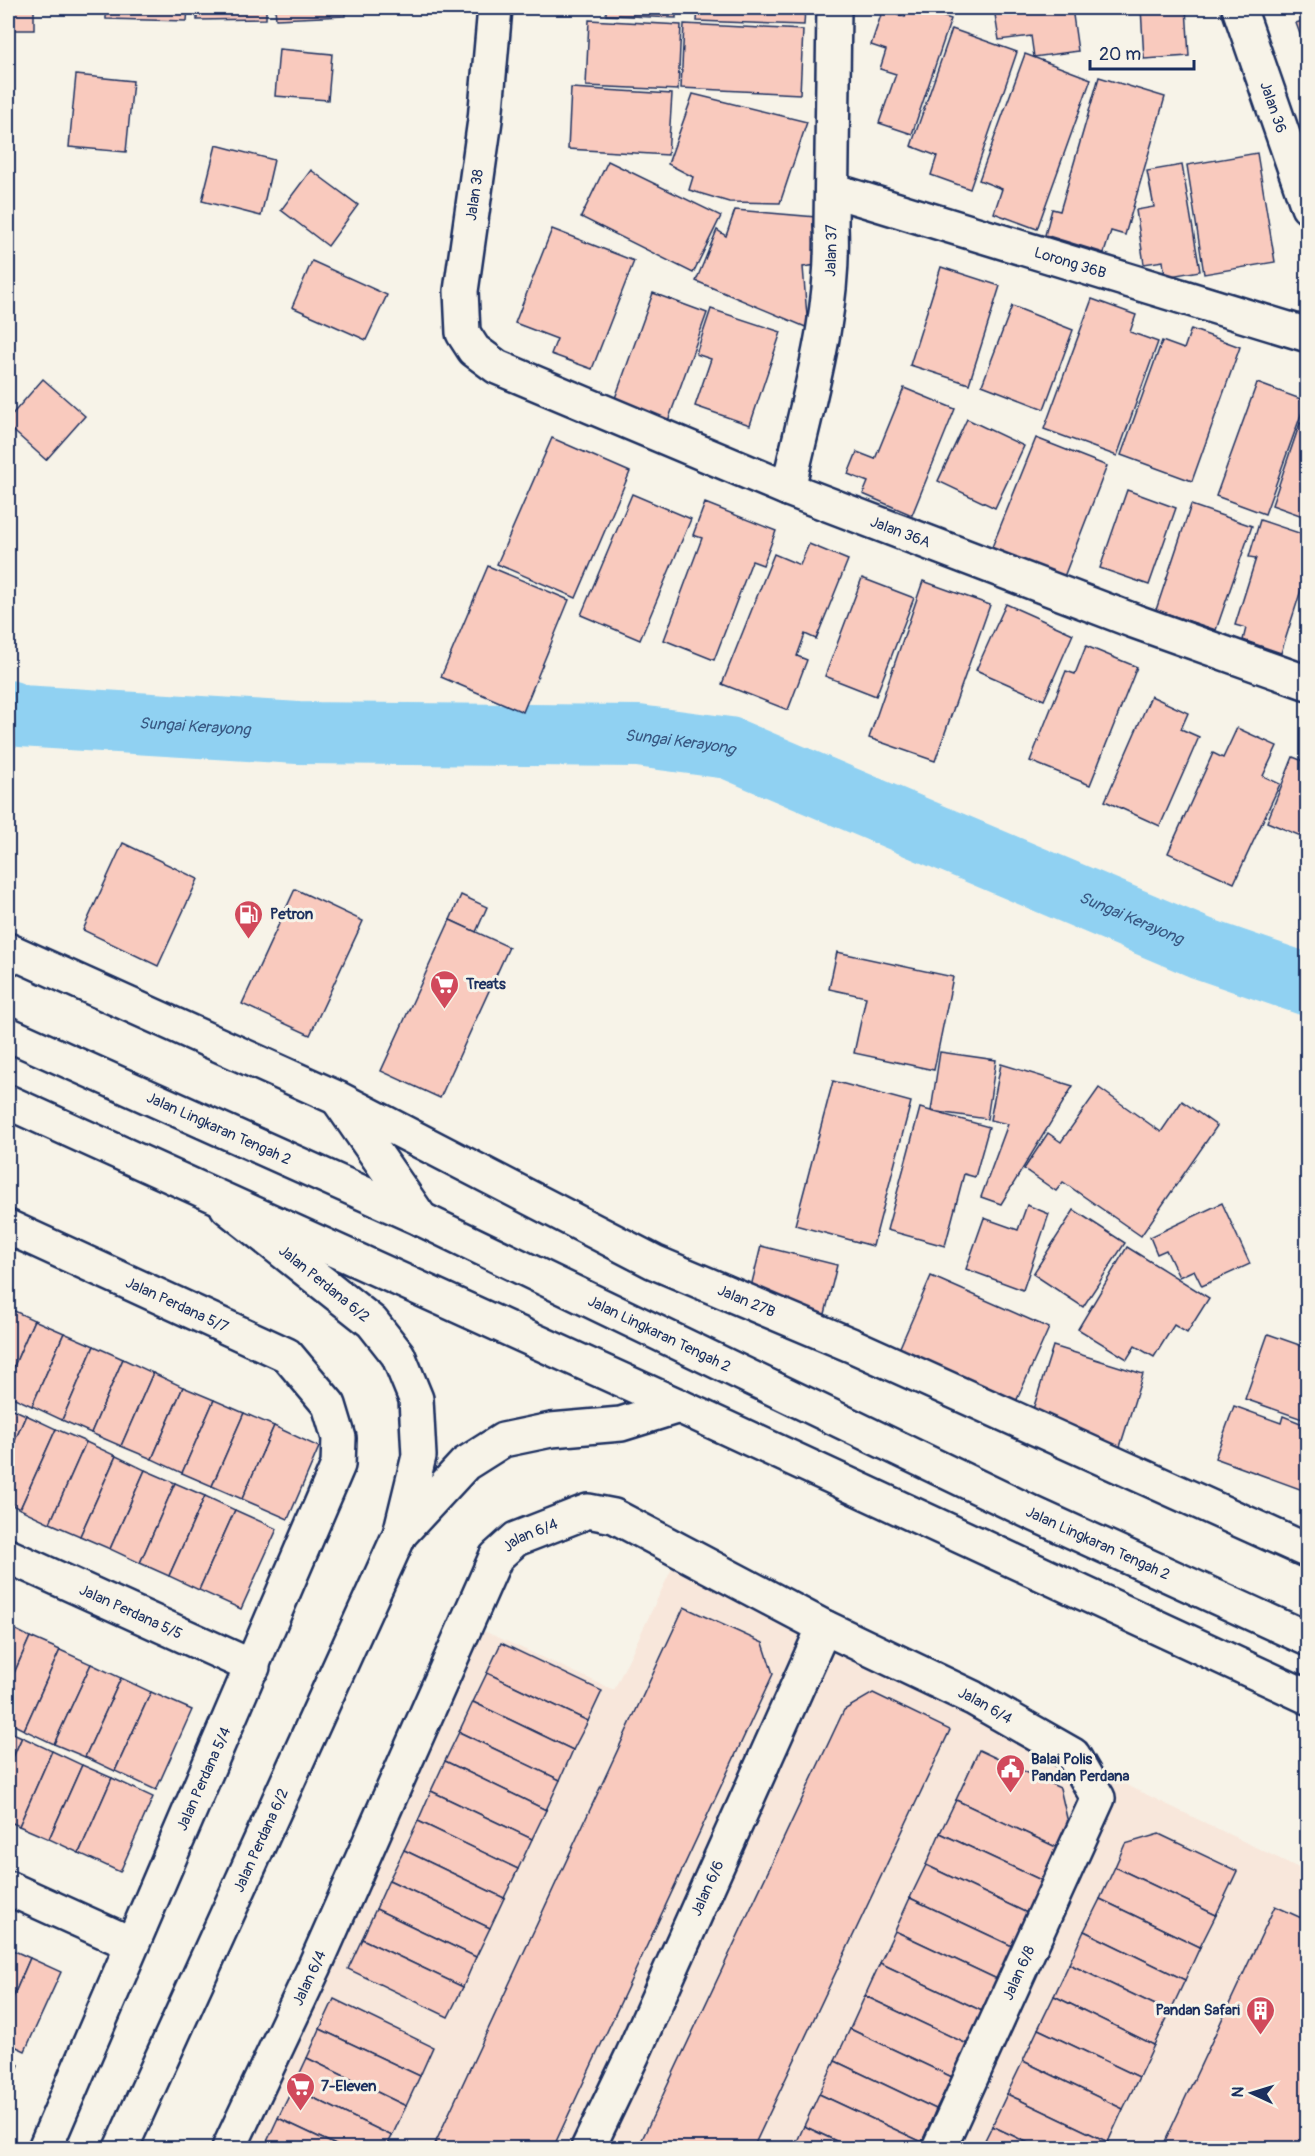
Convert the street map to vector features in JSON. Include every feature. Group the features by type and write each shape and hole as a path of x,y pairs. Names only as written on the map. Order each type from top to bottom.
{"main road":[{"name":"Jalan 38","path":"495,8 485,120 460,291 463,333 474,350 497,367"},
{"name":"Jalan 37","path":"788,489 824,326 832,261 834,8"},
{"name":"Jalan 36","path":"1239,8 1308,207"},
{"name":"Lorong 36B","path":"832,190 1308,334"},
{"name":"Jalan 36A","path":"497,367 788,489 1134,621 1308,683"},
{"name":"Jalan 27B","path":"8,950 337,1098 654,1262 851,1346 1308,1551"},
{"name":"Jalan Lingkaran Tengah 2","path":"8,1034 421,1219 1032,1513 1308,1639"},
{"path":"337,1098 421,1219"},
{"path":"8,1102 679,1406 1308,1696"},
{"name":"Jalan Perdana 6/2","path":"121,2148 400,1534 418,1456 416,1400 398,1355 372,1322 212,1195"},
{"name":"Jalan Perdana 5/7","path":"8,1227 287,1355 329,1406"},
{"name":"Jalan Perdana 5/4","path":"45,2148 254,1667 338,1465 339,1438 329,1406"},
{"name":"Jalan Perdana 6/2","path":"400,1534 465,1464 502,1440 551,1430 621,1424 679,1406"},
{"name":"Jalan 6/4","path":"229,2148 314,1968 495,1557 516,1539 588,1512 614,1516 824,1627 973,1698 1073,1755 1098,1798"},
{"name":"Jalan Perdana 5/5","path":"8,1556 254,1667"},
{"name":"Jalan 6/6","path":"588,2148 632,2056 824,1627"},
{"name":"Jalan 6/8","path":"939,2148 1098,1798"},
{"path":"8,1888 132,1944"}],"shaded area":[{"path":"673,1566 1307,1872 1307,2148 241,2148 477,1628 614,1690"}],"building":[{"path":"8,8 34,8 34,30 8,30"},
{"path":"106,8 188,8 187,21 106,19"},
{"path":"197,8 266,8 266,19 197,20"},
{"path":"275,8 345,8 345,16 276,19"},
{"path":"606,8 676,8 676,18 606,15"},
{"path":"698,8 805,8 804,25 697,21"},
{"path":"908,8 951,19 912,134 879,123 896,74 880,69 886,50 871,45 883,9 905,17"},
{"path":"994,8 1072,8 1078,51 1034,57 1031,36 999,40"},
{"path":"1141,8 1186,8 1189,56 1144,59"},
{"path":"1308,19 1308,56 1296,23"},
{"path":"589,20 681,25 678,90 586,86"},
{"path":"684,24 803,30 800,94 681,88"},
{"path":"952,29 1017,52 970,189 931,175 937,156 911,146"},
{"path":"279,49 332,54 328,100 275,96"},
{"path":"1025,54 1091,79 1037,229 994,213 1002,189 979,180"},
{"path":"76,75 133,81 126,152 69,147"},
{"path":"1099,77 1165,97 1125,235 1111,231 1104,253 1045,235 1052,209 1060,211"},
{"path":"571,88 672,94 668,155 568,149"},
{"path":"693,94 807,122 780,203 729,202 689,190 693,177 668,164"},
{"path":"216,145 274,160 261,216 202,201"},
{"path":"1257,153 1275,262 1204,274 1187,165"},
{"path":"608,161 721,216 693,273 581,217"},
{"path":"1182,165 1200,271 1165,277 1163,261 1144,264 1136,210 1154,207 1147,171"},
{"path":"311,170 358,205 328,246 281,210"},
{"path":"735,210 816,217 817,265 803,267 808,328 696,281 717,230 726,236"},
{"path":"552,229 634,261 592,369 551,354 557,339 515,323"},
{"path":"312,261 387,295 366,340 292,307"},
{"path":"941,267 1000,286 969,384 910,365"},
{"path":"653,293 707,313 668,421 614,401"},
{"path":"1092,299 1136,315 1130,332 1158,342 1117,456 1044,429"},
{"path":"1012,306 1073,330 1044,409 982,385"},
{"path":"711,309 781,332 750,425 695,406 711,359 696,354"},
{"path":"1191,329 1240,347 1192,481 1121,455 1162,341 1184,349"},
{"path":"43,379 85,416 46,460 8,426 8,419"},
{"path":"1257,383 1306,401 1265,514 1216,496"},
{"path":"904,388 955,409 912,515 863,494 868,482 848,474 857,452 875,459"},
{"path":"967,419 1024,446 995,508 938,481"},
{"path":"1300,423 1308,426 1308,518 1272,505"},
{"path":"552,438 630,472 576,598 497,564"},
{"path":"1036,438 1107,466 1060,587 988,557"},
{"path":"1127,490 1176,508 1149,585 1100,568"},
{"path":"632,494 691,519 640,640 581,615"},
{"path":"705,503 776,531 763,565 752,561 714,660 664,640 702,538 693,535"},
{"path":"1191,505 1252,526 1216,630 1156,610"},
{"path":"1260,520 1308,536 1308,568 1281,653 1243,640 1246,628 1235,625 1256,558 1249,557"},
{"path":"809,544 848,560 816,639 805,634 797,656 807,660 788,710 722,684 774,554 800,565"},
{"path":"488,566 569,600 523,712 441,677"},
{"path":"862,578 914,598 876,696 825,676"},
{"path":"923,581 990,605 935,761 869,738"},
{"path":"1006,604 1073,634 1044,700 976,670"},
{"path":"1086,646 1137,667 1090,785 1030,761 1066,671 1075,674"},
{"path":"1151,696 1188,713 1181,729 1199,737 1160,826 1105,801"},
{"path":"1237,728 1277,746 1263,776 1280,784 1234,883 1168,853 1213,753 1223,758"},
{"path":"1293,757 1308,763 1308,839 1267,822"},
{"path":"123,843 198,879 158,966 83,930"},
{"path":"295,889 363,921 310,1035 242,1004"},
{"path":"461,895 487,907 476,932 450,920"},
{"name":"Treats","path":"450,920 509,947 440,1098 381,1071"},
{"path":"837,952 953,977 934,1070 854,1053 866,997 829,989"},
{"path":"940,1052 996,1060 987,1119 931,1111"},
{"path":"1001,1064 1073,1086 1001,1204 981,1197 1008,1124 990,1120"},
{"path":"833,1081 911,1102 873,1246 795,1225"},
{"path":"1099,1088 1161,1132 1182,1101 1217,1126 1141,1236 1063,1182 1056,1191 1024,1169 1048,1133 1061,1142"},
{"path":"920,1108 989,1127 975,1177 964,1174 945,1246 887,1230"},
{"path":"1222,1203 1250,1264 1202,1286 1194,1270 1179,1277 1166,1250 1157,1254 1150,1237"},
{"path":"1027,1205 1049,1214 1023,1290 966,1269 984,1218 1018,1230"},
{"path":"1074,1210 1125,1243 1083,1307 1033,1274"},
{"path":"761,1246 837,1265 825,1314 749,1295"},
{"path":"1127,1247 1209,1298 1187,1333 1174,1325 1154,1357 1135,1346 1127,1359 1078,1329"},
{"path":"931,1276 1049,1328 1014,1406 897,1354"},
{"path":"8,1308 34,1320 8,1380"},
{"path":"34,1320 64,1333 32,1406 8,1395 8,1380"},
{"path":"64,1333 94,1346 62,1420 32,1406"},
{"path":"1268,1334 1308,1348 1308,1421 1245,1399"},
{"path":"94,1346 123,1359 91,1433 62,1420"},
{"path":"1053,1346 1143,1374 1119,1450 1029,1422"},
{"path":"123,1359 153,1373 121,1446 91,1433"},
{"path":"153,1373 183,1387 152,1459 121,1446"},
{"path":"183,1387 214,1400 182,1473 152,1459"},
{"path":"214,1400 244,1413 212,1486 182,1473"},
{"path":"1234,1406 1281,1423 1283,1416 1308,1426 1308,1492 1215,1458"},
{"path":"8,1407 26,1415 8,1457"},
{"path":"244,1413 274,1426 242,1499 212,1486"},
{"path":"26,1415 56,1429 20,1509 8,1503 8,1457"},
{"path":"274,1426 319,1447 288,1519 242,1499"},
{"path":"56,1429 86,1442 50,1523 20,1509"},
{"path":"86,1442 116,1456 80,1536 50,1523"},
{"path":"116,1456 145,1470 110,1549 80,1536"},
{"path":"145,1470 175,1483 140,1563 110,1549"},
{"path":"175,1483 205,1496 169,1576 140,1563"},
{"path":"205,1496 235,1510 199,1590 169,1576"},
{"path":"235,1510 277,1529 241,1609 199,1590"},
{"path":"684,1607 763,1643 773,1674 553,2148 433,2148"},
{"path":"8,1626 30,1637 8,1687"},
{"path":"30,1637 60,1650 24,1730 8,1722 8,1687"},
{"path":"501,1643 602,1691 588,1721 487,1673"},
{"path":"60,1650 91,1664 54,1744 24,1730"},
{"path":"91,1664 121,1678 85,1757 54,1744"},
{"path":"487,1673 588,1721 573,1750 473,1702"},
{"path":"121,1678 151,1692 115,1771 85,1757"},
{"path":"151,1692 192,1710 156,1790 115,1771"},
{"path":"873,1693 950,1730 753,2148 638,2148 844,1710"},
{"path":"473,1702 573,1750 560,1780 459,1732"},
{"path":"8,1731 22,1737 8,1769"},
{"path":"459,1732 560,1780 546,1810 445,1761"},
{"path":"22,1737 52,1751 19,1826 8,1821 8,1769"},
{"name":"Balai Polis Pandan Perdana","path":"979,1750 1060,1788 1069,1827 1058,1848 956,1800"},
{"path":"52,1751 82,1765 49,1839 19,1826"},
{"path":"445,1761 546,1810 532,1839 431,1791"},
{"path":"82,1765 112,1778 79,1853 49,1839"},
{"path":"112,1778 153,1797 120,1872 79,1853"},
{"path":"431,1791 532,1839 518,1869 418,1821"},
{"path":"956,1800 1058,1848 1043,1881 940,1833"},
{"path":"418,1821 518,1869 504,1898 404,1850"},
{"path":"940,1833 1043,1881 1027,1913 926,1865"},
{"path":"1159,1834 1237,1871 1216,1915 1115,1867 1125,1844"},
{"path":"404,1850 504,1898 490,1928 389,1880"},
{"path":"926,1865 1027,1913 1012,1946 910,1898"},
{"path":"1115,1867 1216,1915 1200,1947 1100,1899"},
{"path":"389,1880 490,1928 476,1957 376,1909"},
{"path":"910,1898 1012,1946 997,1979 895,1931"},
{"path":"1100,1899 1200,1947 1185,1980 1084,1931"},
{"name":"Pandan Safari","path":"1275,1906 1308,1921 1308,2148 1162,2148"},
{"path":"376,1909 476,1957 463,1987 362,1939"},
{"path":"895,1931 997,1979 982,2011 880,1963"},
{"path":"1084,1931 1185,1980 1170,2012 1069,1964"},
{"path":"362,1939 463,1987 448,2017 348,1969"},
{"path":"8,1948 30,1958 8,2009"},
{"path":"30,1958 61,1972 25,2051 8,2043 8,2009"},
{"path":"880,1963 982,2011 967,2044 865,1996"},
{"path":"1069,1964 1170,2012 1154,2045 1054,1996"},
{"path":"865,1996 967,2044 952,2077 850,2029"},
{"path":"1054,1996 1154,2045 1139,2077 1038,2029"},
{"path":"334,1999 433,2047 420,2076 320,2029"},
{"path":"320,2029 420,2076 406,2106 307,2058"},
{"path":"850,2029 952,2077 936,2109 835,2061"},
{"path":"1038,2029 1139,2077 1123,2109 1023,2061"},
{"path":"307,2058 406,2106 392,2136 293,2088"},
{"path":"8,2060 19,2065 8,2091"},
{"path":"835,2061 936,2109 922,2142 819,2094"},
{"path":"1023,2061 1123,2109 1108,2142 1007,2094"},
{"path":"293,2088 392,2136 386,2148 342,2148 278,2118"},
{"path":"819,2094 922,2142 918,2148 851,2148 804,2126"},
{"path":"1007,2094 1108,2142 1105,2148 1039,2148 992,2126"},
{"path":"278,2118 342,2148 264,2148"},
{"path":"804,2126 851,2148 794,2148"},
{"path":"992,2126 1039,2148 981,2148"}],"waterway":[{"name":"Sungai Kerayong","path":"8,711 21,716 298,733 638,736 729,748 1201,948 1308,985"}],"place":[{"name":"Petron","path":"249,940"},
{"name":"Treats","path":"445,1010"},
{"name":"Balai Polis Pandan Perdana","path":"1010,1794"},
{"name":"Pandan Safari","path":"1261,2036"},
{"name":"7-Eleven","path":"300,2112"}]}
